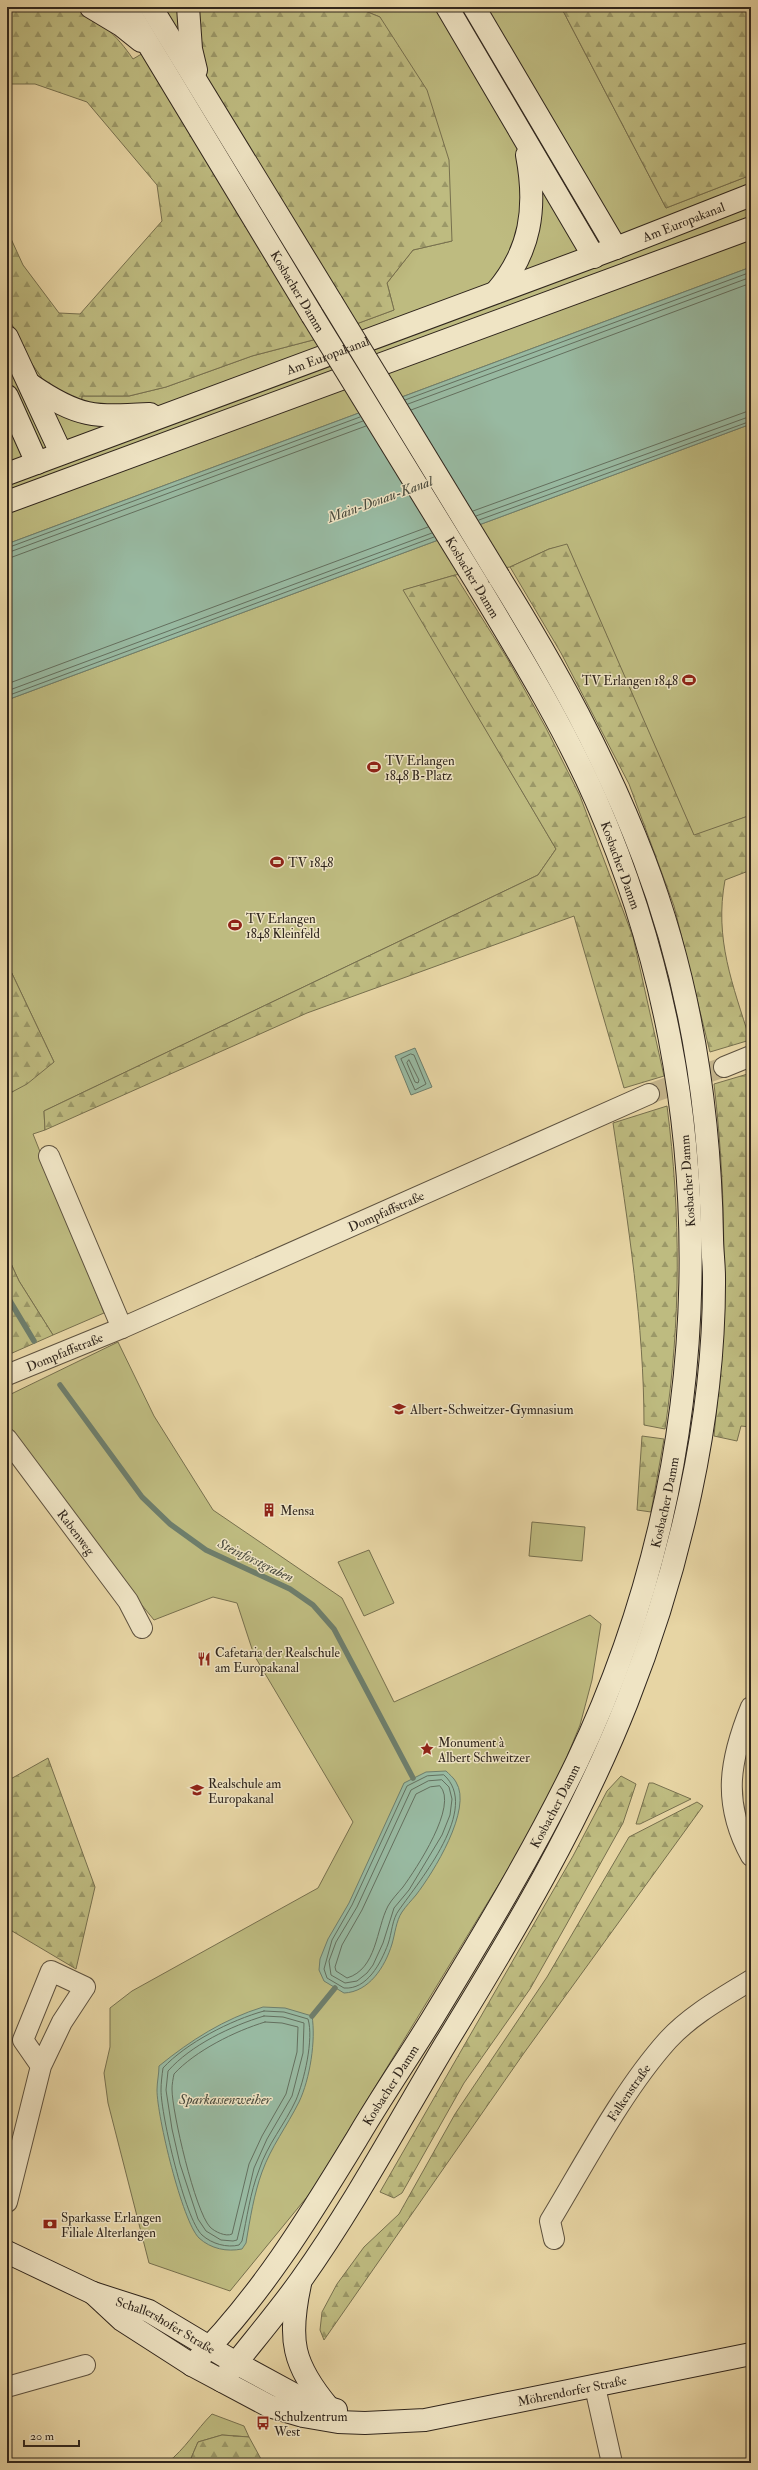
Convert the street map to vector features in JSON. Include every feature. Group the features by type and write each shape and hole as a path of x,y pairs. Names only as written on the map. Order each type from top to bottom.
{"street":[{"path":"92,7 121,25 154,54"},
{"name":"Kosbacher Damm","path":"126,7 545,696 595,797 637,909 653,966 675,1067 687,1164 691,1252 688,1360 681,1411 656,1541 623,1649 577,1762 530,1852 476,1946 332,2179 264,2282 234,2321 192,2365"},
{"name":"Kosbacher Damm","path":"151,7 552,663 596,744 646,864 678,969 704,1104 712,1199 714,1276 704,1412 684,1522 673,1568 640,1667 604,1758 567,1832 467,2010 362,2187 300,2281 222,2381"},
{"path":"188,7 191,49 200,87"},
{"path":"447,7 523,139 606,256 628,273"},
{"path":"474,7 606,256"},
{"path":"496,292 516,265 529,229 532,183 523,139"},
{"name":"Am Europakanal","path":"7,502 54,470 170,413 496,292 606,256 751,195"},
{"name":"Am Europakanal","path":"7,474 54,470 456,338 751,228"},
{"path":"593,286 606,256"},
{"path":"7,337 31,385 54,470"},
{"path":"31,385 55,402 79,412 105,416 170,413"},
{"path":"7,396 54,470"},
{"path":"724,1067 751,1056"},
{"name":"Dompfaffstraße","path":"7,1375 122,1328 649,1094"},
{"path":"49,1156 122,1328"},
{"name":"Rabenweg","path":"7,1439 128,1601 142,1628"},
{"path":"751,1707 740,1734 733,1761 731,1788 733,1813 741,1836 751,1856"},
{"name":"Falkenstraße","path":"554,2239 550,2221 645,2070 668,2040 697,2014 751,1980"},
{"path":"7,2202 41,2066"},
{"name":"Schallershofer Straße","path":"7,2252 93,2293 149,2311 236,2363"},
{"name":"Kosbacher Damm","path":"300,2281 294,2321 294,2342 299,2364 310,2385 329,2408"},
{"name":"Schallershofer Straße","path":"93,2293 122,2320 192,2365 222,2381"},
{"name":"Möhrendorfer Straße","path":"222,2381 269,2406 303,2416 345,2422 392,2422 451,2416 751,2354"},
{"name":"Möhrendorfer Straße","path":"236,2363 306,2401 329,2408 392,2422"},
{"path":"7,2387 85,2365"},
{"path":"595,2387 612,2463"}],"green space":[{"path":"7,7 69,7 89,15 114,35 133,59 179,32 197,7 355,7 380,17 427,90 449,160 452,241 413,250 387,283 394,310 313,340 252,356 166,387 129,396 82,396 81,406 48,387 28,358 7,314 7,230 23,265 59,313 80,314 162,221 157,185 87,102 35,84 7,84"},
{"path":"164,7 197,7 179,32"},
{"path":"355,7 561,7 666,208 751,175 751,267 7,544 7,352 28,358 81,406 82,396 129,396 166,387 252,356 313,340 394,310 387,283 413,250 452,241 380,17"},
{"path":"561,7 751,7 751,175 666,208"},
{"name":"TV 1848","path":"751,424 751,815 694,836 567,545 549,549 510,567 455,575 404,590 556,849 538,875 44,1111 45,1130 33,1134 104,1313 53,1335 19,1281 7,1255 7,1084 12,1092 54,1062 7,963 7,700"},
{"path":"567,544 694,835 751,815 751,870 725,880 722,902 722,922 727,962 750,1040 710,1052 674,906 629,784 561,653 510,567 549,549"},
{"path":"455,575 507,658 546,728 580,796 633,937 664,1076 624,1088 574,916 307,1013 45,1130 44,1111 538,875 556,849 403,590"},
{"path":"7,963 54,1062 27,1084 12,1092 7,1084"},
{"path":"751,1073 751,1427 741,1426 737,1441 714,1436 721,1348 724,1260 722,1172 714,1084"},
{"path":"667,1106 675,1187 677,1268 674,1349 665,1429 644,1425 638,1311 613,1123"},
{"path":"7,1255 19,1281 53,1335 10,1354 7,1348"},
{"path":"118,1342 154,1416 213,1510 342,1598 394,1702 590,1615 601,1624 592,1680 580,1725 557,1781 513,1861 311,2192 230,2291 149,2263 108,2103 104,2073 110,2047 110,2008 132,1991 318,1888 353,1822 254,1655 237,1603 213,1597 154,1620 7,1439 7,1396"},
{"path":"642,1436 664,1439 651,1512 637,1510"},
{"path":"532,1522 585,1527 582,1561 529,1556"},
{"path":"369,1550 394,1603 364,1616 338,1562"},
{"path":"48,1758 95,1887 76,1969 7,1928 7,1781"},
{"path":"621,1776 636,1784 623,1823 530,1989 464,2083 402,2193 394,2198 380,2192 573,1856 607,1791"},
{"path":"649,1783 653,1783 691,1799 640,1824 636,1824"},
{"path":"697,1802 703,1806 524,2053 324,2340 320,2330 322,2312 337,2284 364,2247 399,2214 455,2114 547,1977 629,1837"},
{"path":"212,2414 244,2426 249,2437 222,2435 198,2442 189,2463 167,2463 179,2452"},
{"path":"222,2435 249,2437 261,2459 260,2463 189,2463 198,2442"}],"water":[{"name":"Main-Donau-Kanal","path":"751,267 751,424 7,700 7,544"},
{"path":"415,1048 432,1087 411,1095 395,1056"},
{"path":"446,1771 456,1782 460,1794 459,1808 449,1840 432,1872 400,1916 389,1953 375,1977 361,1988 353,1992 344,1993 324,1981 319,1970 320,1959 328,1939 349,1903 404,1783 426,1772"},
{"name":"Sparkassenweiher","path":"263,2007 285,2008 312,2016 313,2048 309,2071 299,2102 270,2154 259,2180 254,2198 246,2243 242,2249 219,2249 209,2245 199,2238 192,2228 178,2191 161,2122 158,2103 157,2090 159,2066 208,2031 221,2024"}],"waterway":[{"name":"Steinforstgraben","path":"7,1296 34,1341"},
{"name":"Steinforstgraben","path":"60,1385 142,1497 170,1524 206,1550 290,1589 313,1605 334,1629 413,1778"},
{"name":"Steinforstgraben","path":"312,2016 335,1988"}],"tunnel":[{"path":"649,1094 724,1067"}],"place":[{"name":"TV Erlangen 1848","path":"689,680"},
{"name":"TV Erlangen 1848 B-Platz","path":"374,767"},
{"name":"TV 1848","path":"277,862"},
{"name":"TV Erlangen 1848 Kleinfeld","path":"235,925"},
{"name":"Albert-Schweitzer-Gymnasium","path":"399,1409"},
{"name":"Mensa","path":"269,1510"},
{"name":"Cafetaria der Realschule am Europakanal","path":"204,1659"},
{"name":"Monument à Albert Schweitzer","path":"427,1749"},
{"name":"Realschule am Europakanal","path":"197,1790"},
{"name":"Sparkasse Erlangen Filiale Alterlangen","path":"50,2224"},
{"name":"Schulzentrum West","path":"263,2423"}]}
